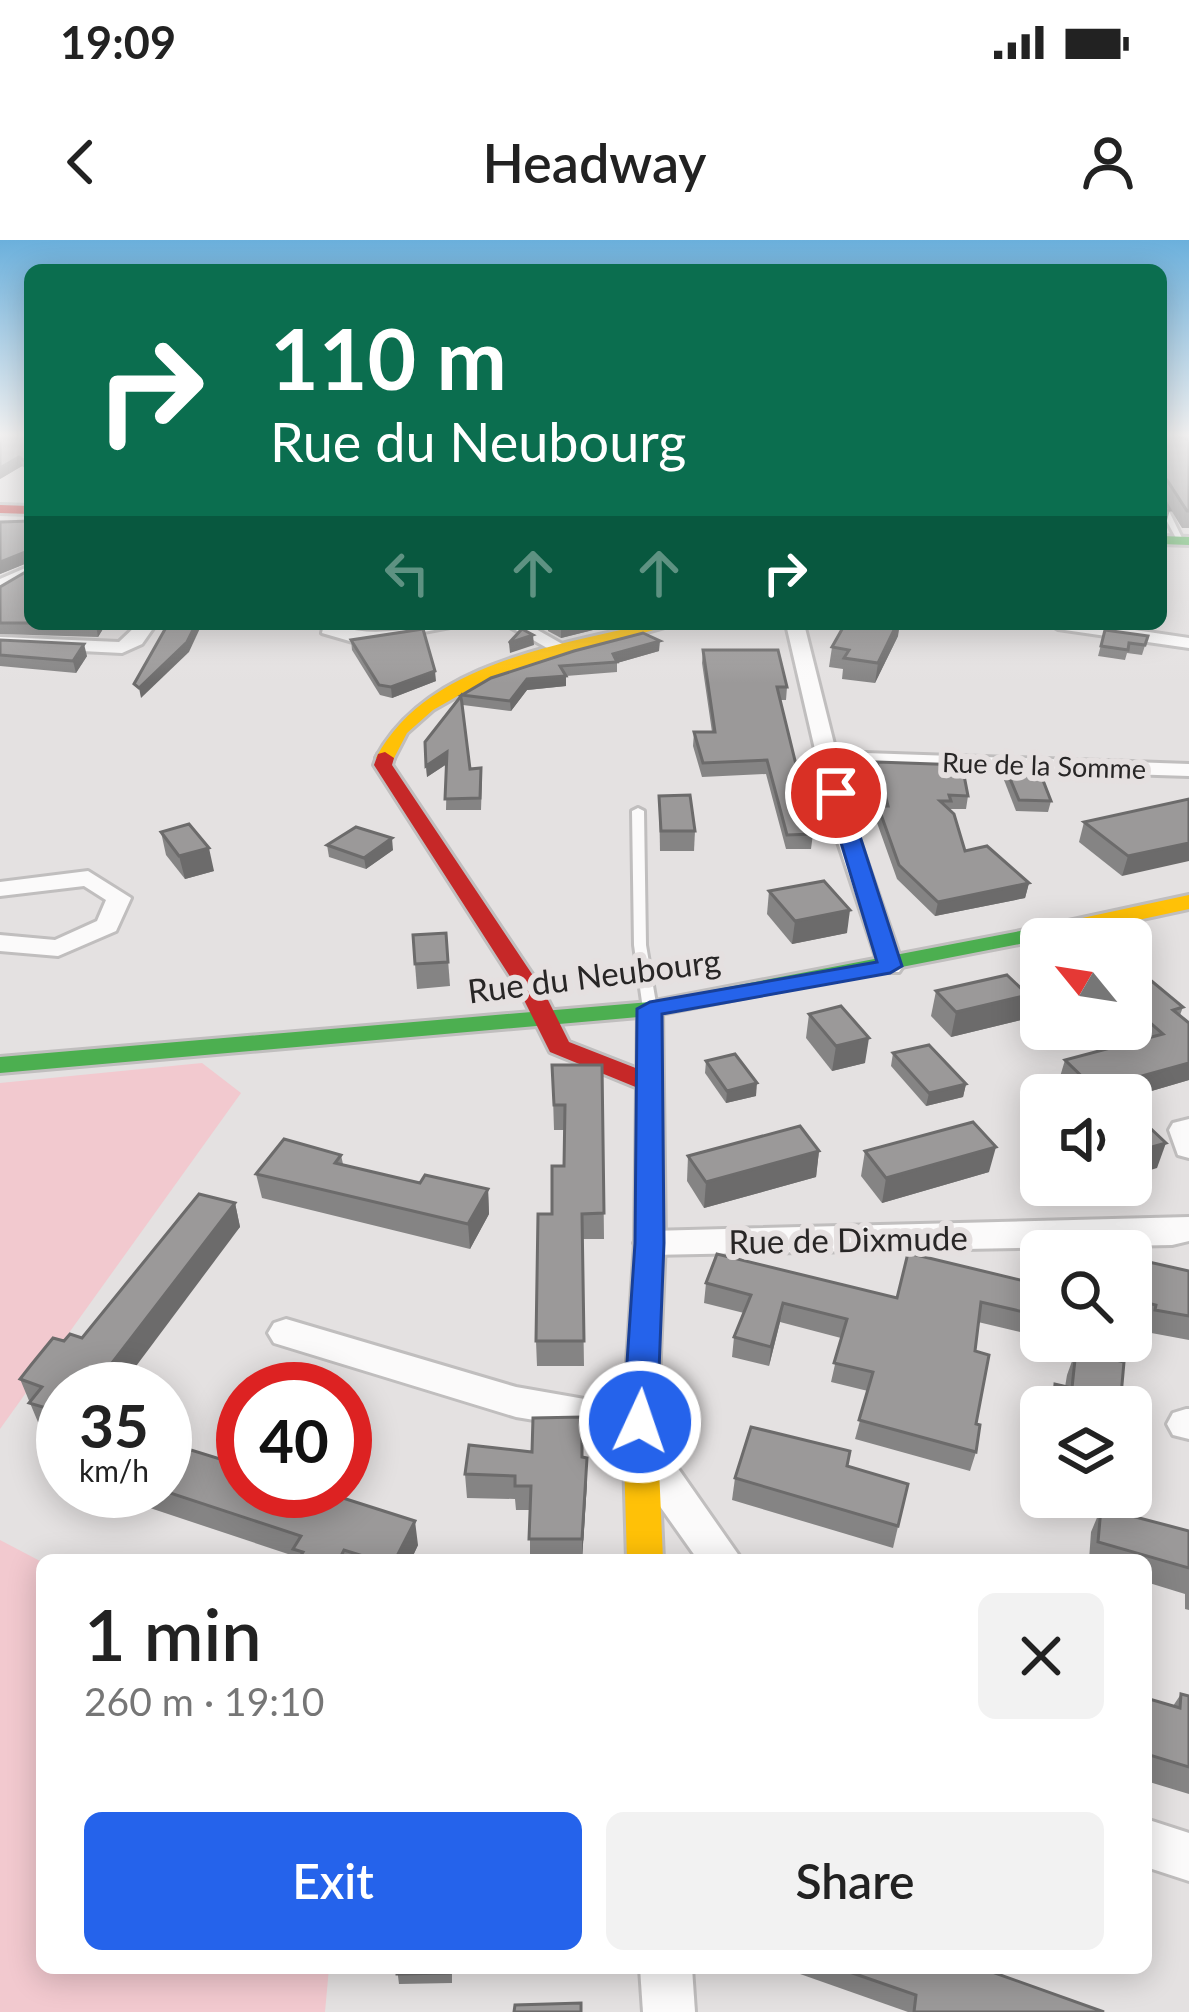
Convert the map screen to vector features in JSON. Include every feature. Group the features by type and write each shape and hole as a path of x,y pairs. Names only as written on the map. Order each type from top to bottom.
{"street":[{"path":"0,642 122,648 143,630"},
{"path":"331,630 360,639 418,630"},
{"path":"525,630 569,653"},
{"path":"647,1082 559,1048 532,992 383,765 393,732 424,706 466,685 648,630"},
{"path":"795,630 844,827 890,966"},
{"path":"1099,630 1189,643"},
{"name":"Rue de la Somme","path":"827,758 1189,770"},
{"path":"0,889 88,878 119,898 107,926 58,948 0,944"},
{"name":"Rue du Neubourg","path":"0,1065 543,1022 650,1009 890,966 1189,902"},
{"path":"645,1554 640,1422 650,1243 650,1009"},
{"path":"1189,1129 1184,1130 1189,1148"},
{"name":"Rue de Dixmude","path":"650,1243 1172,1234 1189,1228"},
{"path":"286,1333 516,1402 640,1422"},
{"path":"640,1422 661,1477 718,1554"},
{"path":"1152,1845 1189,1857"},
{"path":"666,1974 669,2012"}],"lane":[{"path":"638,811 640,945 650,1009"}],"shaded area":[{"path":"202,1063 241,1093 48,1362 36,1362 36,1379 0,1429 0,1083"},
{"path":"0,1540 36,1559 36,1974 328,1974 325,2012 0,2012"}],"building":[{"path":"24,521 24,553 0,562 0,522"},
{"path":"24,573 24,623 0,623 0,587"},
{"path":"165,630 193,630 187,642 139,688 134,684"},
{"path":"423,630 435,671 391,687 379,685 351,640"},
{"path":"521,630 533,635 509,643"},
{"path":"842,630 894,630 878,663 844,658 849,650 832,647"},
{"path":"1105,630 1148,636 1145,645 1129,643 1128,650 1101,646"},
{"path":"643,633 660,641 613,654 617,662 560,666 566,676 527,679 510,701 462,695 491,678"},
{"path":"0,640 84,644 73,661 0,655"},
{"path":"703,650 778,650 787,687 777,687 813,834 787,835 767,760 703,763 694,732 715,732"},
{"path":"461,696 470,769 481,768 480,798 445,799 447,752 426,766 425,742"},
{"path":"877,762 962,765 968,796 949,795 951,801 940,801 954,814 965,851 987,846 1029,883 938,902 899,865 878,806 888,806"},
{"path":"1006,769 1039,770 1051,801 1019,800"},
{"path":"690,795 695,831 661,831 659,796"},
{"path":"1189,799 1189,843 1128,856 1084,822"},
{"path":"189,824 209,848 179,856 161,832"},
{"path":"356,827 392,838 364,858 327,845"},
{"path":"824,881 850,910 795,921 769,891"},
{"path":"446,933 448,962 415,964 413,935"},
{"path":"1007,975 1020,987 1020,997 956,1012 936,991"},
{"path":"1152,981 1183,1007 1173,1010 1189,1023 1189,1063 1149,1074 1079,1074 1065,1060 1103,1050 1152,1050 1152,1037 1163,1034 1152,1024"},
{"path":"841,1006 869,1038 836,1046 809,1014"},
{"path":"929,1045 966,1084 929,1093 893,1053"},
{"path":"735,1054 757,1083 727,1091 706,1061"},
{"path":"552,1065 602,1065 604,1213 582,1214 584,1341 536,1341 538,1214 552,1214 552,1166 564,1166 565,1105 554,1105"},
{"path":"973,1122 996,1147 886,1178 865,1151"},
{"path":"800,1126 819,1151 706,1182 688,1156"},
{"path":"1152,1130 1166,1143 1152,1147"},
{"path":"284,1139 341,1155 335,1163 420,1183 425,1175 488,1189 468,1224 256,1174"},
{"path":"199,1194 235,1203 113,1362 36,1362 36,1385 20,1379 53,1338 64,1341 70,1334 82,1338"},
{"path":"908,1253 1020,1280 1020,1311 981,1302 975,1351 989,1355 976,1424 980,1425 976,1452 859,1420 873,1372 834,1363 847,1319 783,1303 771,1347 734,1337 751,1295 706,1283 717,1254 897,1298"},
{"path":"1152,1263 1189,1271 1189,1316 1155,1310 1152,1304"},
{"path":"1075,1362 1124,1362 1122,1386 1072,1386"},
{"path":"582,1417 582,1457 587,1458 582,1539 529,1539 531,1486 515,1486 515,1476 465,1474 469,1445 532,1452 533,1418"},
{"path":"751,1427 850,1451 847,1466 908,1484 898,1526 735,1478"},
{"path":"192,1450 216,1458 216,1508 192,1500"},
{"path":"372,1507 415,1521 398,1554 344,1550 342,1554 302,1554 293,1549 301,1536 246,1518 372,1518"},
{"path":"1100,1518 1139,1518 1189,1531 1189,1568 1098,1542"},
{"path":"1181,1694 1189,1696 1189,1767 1152,1756 1152,1700 1180,1708"},
{"path":"855,1974 998,1974 1104,2012 914,2012 916,1995"},
{"path":"581,2003 581,2012 514,2012 515,2005"}],"traffic: fast":[{"path":"1167,540 1189,541"},
{"path":"0,1065 650,1009 1020,938"}],"traffic: slow":[{"path":"385,758 400,730 427,706 464,685 551,653 643,630"},
{"path":"1115,918 1189,902"},
{"path":"645,1554 640,1422 650,1243 650,1009"}],"traffic: jam":[{"path":"385,758 383,765 532,992 559,1047 647,1082"}],"route":[{"path":"640,1422 650,1243 650,1009 890,966 836,793"}]}
